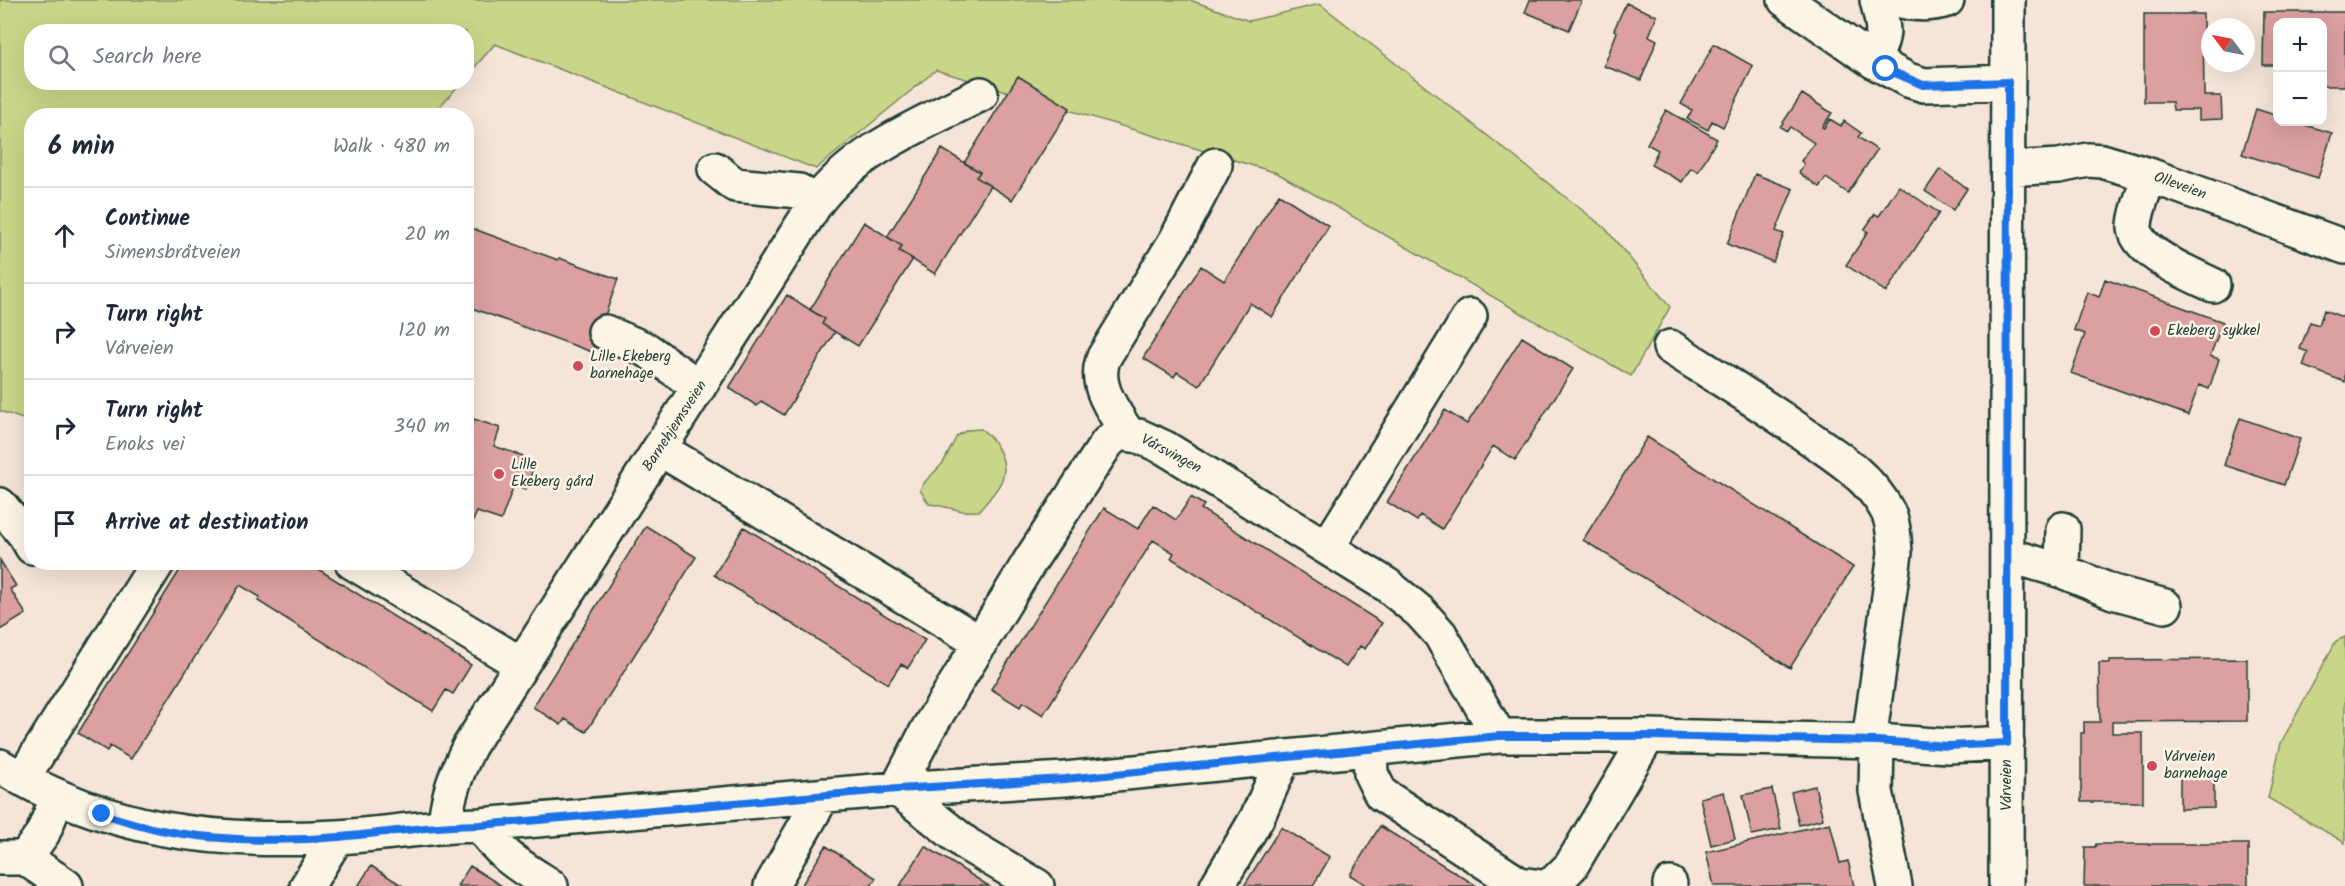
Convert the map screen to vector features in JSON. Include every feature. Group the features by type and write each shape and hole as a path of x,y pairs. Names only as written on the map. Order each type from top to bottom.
{"street":[{"path":"1785,0 1873,61 1908,80 1923,85 2008,82"},
{"path":"1873,61 1884,39 1877,0"},
{"path":"1899,0 1907,3 1934,4 1947,0"},
{"name":"Vårveien","path":"2006,886 2008,0"},
{"name":"Barnehjemsveien","path":"445,825 447,806 456,775 469,747 799,227 824,193 878,148 981,94"},
{"name":"Olleveien","path":"2008,169 2059,166 2088,160 2102,161 2149,175 2345,247"},
{"path":"1128,434 1109,404 1099,379 1099,369 1175,242 1215,165"},
{"path":"715,169 735,185 824,193"},
{"path":"2149,175 2134,227 2142,244 2179,269 2213,285"},
{"path":"1327,548 1470,316"},
{"path":"605,332 647,351 699,387"},
{"path":"1670,347 1764,406 1843,460 1863,478 1887,511 1894,530 1895,553 1873,741 1876,791 1895,886"},
{"name":"Vårsvingen","path":"897,789 928,729 1030,561 1107,443 1118,433 1139,436 1166,448 1387,585 1420,612 1440,634 1499,736"},
{"path":"660,449 981,643"},
{"path":"0,505 24,534"},
{"path":"2062,571 2063,529"},
{"path":"2008,555 2062,571 2114,592 2165,606"},
{"path":"152,570 11,772 58,796 102,814 157,829 205,836 253,839 337,837 445,825 480,825 897,789 1065,779 1499,736 1648,736 1873,741 1948,746 2007,743"},
{"path":"365,570 521,664"},
{"path":"1547,886 1555,882 1571,866 1648,736"},
{"path":"1370,749 1371,774 1381,794 1519,884 1535,886"},
{"path":"1217,886 1257,818 1284,758"},
{"path":"897,789 968,844 1036,886"},
{"path":"771,886 823,795"},
{"path":"58,796 43,832 13,858 66,886"},
{"path":"480,825 494,845 510,860 551,886"},
{"path":"307,886 337,837"}],"green space":[{"path":"0,0 1190,0 1249,21 1320,4 1605,228 1670,307 1631,376 1277,173 936,70 816,169 495,44 474,68 474,24 24,24 24,90 455,90 438,108 24,108 24,420 0,411"},
{"path":"981,429 992,439 1002,457 1004,474 997,489 979,511 965,511 929,504 920,490 923,484 943,463 957,436 967,430"},
{"path":"2345,637 2345,843 2268,798 2281,743 2336,641"}],"building":[{"path":"1530,0 1582,0 1569,30 1525,12"},
{"path":"1626,3 1657,16 1649,36 1657,40 1641,80 1604,66 1617,32 1614,30"},
{"path":"2264,12 2345,12 2345,86 2327,86 2327,18 2273,18 2273,65 2263,65"},
{"path":"2144,14 2203,14 2203,18 2201,18 2201,72 2204,72 2204,96 2221,96 2222,119 2199,120 2199,110 2173,110 2172,102 2144,102"},
{"path":"1714,44 1753,66 1723,127 1712,121 1708,130 1687,119 1692,110 1681,104"},
{"path":"1018,76 1070,108 1012,200 976,177 980,172 964,163"},
{"path":"1802,94 1832,113 1822,127 1824,128 1830,119 1841,126 1844,121 1861,133 1858,137 1877,150 1848,193 1826,178 1819,187 1799,173 1804,164 1801,161 1814,143 1790,127 1787,131 1780,127"},
{"path":"2256,109 2273,114 2273,126 2308,126 2332,133 2318,178 2242,154"},
{"path":"1666,110 1717,139 1698,172 1691,168 1682,182 1651,165 1658,150 1647,144"},
{"path":"942,149 980,172 976,177 990,186 935,274 899,251 902,246 887,237"},
{"path":"1940,169 1967,189 1953,210 1925,191"},
{"path":"1755,174 1793,189 1776,231 1784,234 1773,262 1727,244"},
{"path":"1899,186 1939,213 1886,292 1846,265 1868,232 1864,230 1875,214 1879,216"},
{"path":"1279,194 1329,226 1272,317 1250,303 1199,386 1177,372 1174,377 1143,358 1201,266 1224,281"},
{"path":"864,222 902,246 899,251 913,259 858,346 822,324 825,319 810,310"},
{"path":"474,229 618,279 592,352 474,309"},
{"path":"2105,279 2223,322 2210,356 2219,359 2209,389 2199,385 2188,415 2071,373 2085,334 2074,330 2087,292 2099,297"},
{"path":"787,295 825,319 822,324 835,332 784,415 761,401 757,406 729,388"},
{"path":"2324,310 2345,318 2345,382 2303,366 2308,352 2300,349 2310,322 2319,325"},
{"path":"1522,337 1573,369 1515,460 1493,446 1442,529 1420,515 1417,521 1387,502 1445,410 1467,424"},
{"path":"2240,418 2300,439 2284,485 2224,465"},
{"name":"Lille Ekeberg gård","path":"474,419 500,428 494,446 523,456 522,459 535,464 526,489 514,485 501,520 477,512 474,519"},
{"path":"1647,437 1853,567 1790,668 1583,540"},
{"path":"1191,497 1204,505 1201,509 1382,623 1365,649 1360,646 1346,667 1171,558 1174,553 1153,540 1043,715 1023,702 1020,707 991,689 1104,508 1138,529 1153,505 1176,520"},
{"path":"646,526 696,557 586,732 565,719 561,725 533,707"},
{"path":"744,527 925,640 908,668 901,664 888,684 714,575"},
{"path":"0,560 16,586 10,589 26,614 0,630"},
{"path":"180,570 320,570 471,665 453,694 446,690 433,711 258,601 260,597 240,585 131,759 110,746 107,751 78,733"},
{"path":"2247,659 2247,721 2112,722 2112,733 2143,733 2143,802 2081,802 2081,733 2084,733 2084,722 2100,722 2099,663 2110,663 2110,660"},
{"path":"2180,778 2214,778 2214,808 2180,809"},
{"path":"1815,786 1823,819 1799,825 1791,792"},
{"path":"1772,789 1781,829 1752,835 1743,795"},
{"path":"1724,792 1735,839 1711,845 1700,798"},
{"path":"1830,823 1840,863 1848,861 1854,886 1714,886 1706,852"},
{"path":"1380,826 1477,886 1368,886 1350,875"},
{"path":"1281,827 1330,857 1313,886 1244,886"},
{"path":"2096,844 2248,844 2248,886 2084,886 2085,847 2095,847"},
{"path":"826,846 876,878 871,886 801,886"},
{"path":"925,846 989,886 900,886"},
{"path":"371,866 403,886 358,886"},
{"path":"470,866 502,886 457,886"}],"place":[{"name":"Ekeberg sykkel","path":"2155,331"},
{"name":"Lille Ekeberg barnehage","path":"578,366"},
{"name":"Lille Ekeberg gård","path":"499,474"},
{"name":"Vårveien barnehage","path":"2152,766"}],"route":[{"path":"102,814 157,829 205,836 253,839 337,837 445,825 480,825 897,789 1065,779 1499,736 1648,736 1877,741 1948,746 2007,743 2008,82 1923,85 1886,69"}]}
